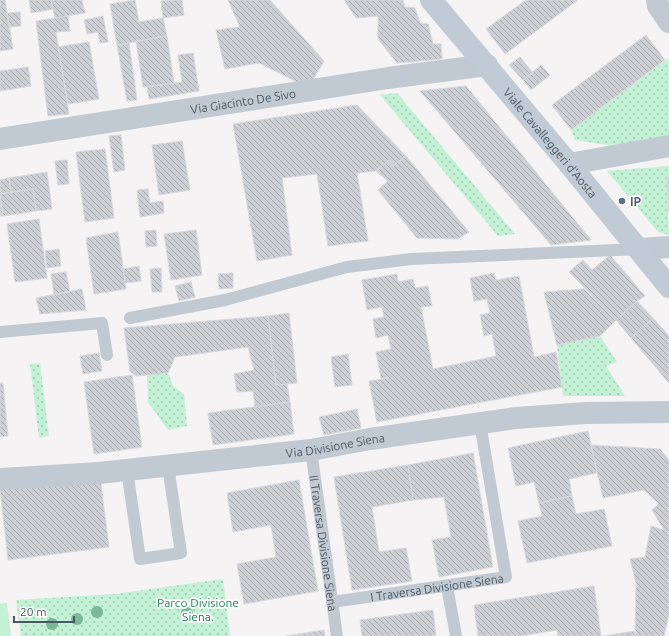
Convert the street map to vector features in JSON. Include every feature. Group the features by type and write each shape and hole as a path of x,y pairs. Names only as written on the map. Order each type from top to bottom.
{"street":[{"name":"Viale Cavalleggeri d'Aosta","path":"431,0 487,65 669,287"},
{"path":"657,0 658,6 669,22"},
{"name":"Via Giacinto De Sivo","path":"0,140 388,78 487,65"},
{"path":"569,164 669,146"},
{"path":"639,249 669,248"},
{"name":"Via Divisione Siena","path":"0,479 128,470 311,450 370,439 516,418 586,413 669,412"}],"lane":[{"path":"130,318 225,300 347,267 411,259 639,249"},
{"path":"0,332 102,323 107,355"},
{"name":"I Traversa Divisione Siena","path":"332,602 506,577 480,423"},
{"name":"II Traversa Divisione Siena","path":"311,450 337,636"},
{"path":"128,470 140,559 181,553 168,466"},
{"path":"447,586 456,636"}],"green space":[{"path":"669,58 669,136 634,143 607,145 575,140 571,130"},
{"path":"397,93 515,234 498,236 380,95"},
{"path":"669,166 669,177 667,178 669,235 658,232 607,171"},
{"path":"600,336 617,362 606,366 625,396 563,396 557,345"},
{"path":"40,363 49,436 39,438 30,364"},
{"path":"168,373 173,386 184,394 187,426 168,430 148,402 147,375"},
{"name":"Parco Divisione Siena.","path":"223,579 230,636 21,636 16,600 115,594"},
{"path":"7,603 11,636 0,636 0,604"}],"building":[{"path":"0,0 5,0 13,49 0,51"},
{"path":"29,0 51,0 53,9 31,13"},
{"path":"51,0 82,0 85,13 55,18"},
{"path":"135,0 139,22 163,18 167,36 117,45 110,4"},
{"path":"182,0 184,15 163,18 161,1"},
{"path":"228,0 270,0 324,61 313,80 297,82 259,63 225,69 216,30 240,27"},
{"path":"344,0 403,0 405,7 415,8 420,23 428,24 433,44 441,44 442,59 397,63 378,39 378,16 356,18"},
{"path":"526,0 578,0 505,54 486,29"},
{"path":"20,12 21,26 9,27 7,13"},
{"path":"68,16 70,31 56,32 69,114 48,116 36,21"},
{"path":"103,16 108,42 100,43 98,32 87,34 84,20"},
{"path":"646,35 665,60 571,130 552,105"},
{"path":"167,36 174,83 143,87 136,41"},
{"path":"89,42 99,99 68,104 58,47"},
{"path":"129,43 137,100 127,101 117,45"},
{"path":"193,53 199,91 149,99 147,87 182,82 178,55"},
{"path":"520,57 533,73 523,80 509,65"},
{"path":"541,65 550,75 531,90 523,80"},
{"path":"28,67 31,86 0,91 0,71"},
{"path":"466,86 591,240 551,245 420,91"},
{"path":"357,105 406,156 393,166 389,160 376,171 357,173 368,241 328,246 317,174 282,178 292,255 257,261 233,124"},
{"path":"121,135 125,170 114,172 109,136"},
{"path":"182,141 190,190 159,195 152,145"},
{"path":"105,149 114,218 85,222 76,152"},
{"path":"406,156 469,232 458,239 417,238 378,190 388,181 376,171 389,160 393,166"},
{"path":"67,160 69,184 58,185 55,161"},
{"path":"47,172 52,209 36,211 33,189 11,192 9,178"},
{"path":"667,177 669,177 669,213"},
{"path":"9,178 11,192 0,194 0,180"},
{"path":"33,189 36,211 3,216 0,194"},
{"path":"148,189 150,203 163,201 164,213 140,217 137,190"},
{"path":"0,195 3,216 0,216"},
{"path":"39,219 47,278 15,282 7,224"},
{"path":"156,230 157,246 146,247 145,231"},
{"path":"196,230 202,275 171,280 164,234"},
{"path":"118,232 126,289 94,294 86,238"},
{"path":"59,249 61,266 47,268 45,251"},
{"path":"610,255 645,296 637,301 616,320 569,272 583,260 592,270"},
{"path":"139,266 141,281 125,283 123,269"},
{"path":"161,268 162,292 152,292 150,269"},
{"path":"66,272 70,292 54,295 51,274"},
{"path":"233,273 233,288 219,289 218,274"},
{"path":"494,273 496,280 519,276 534,357 556,352 562,387 377,422 369,381 389,378 381,378 376,352 391,349 388,335 376,338 373,319 384,317 382,307 367,310 362,280 397,274 398,282 413,279 415,288 428,286 432,306 421,307 433,369 496,356 492,334 484,336 480,315 490,313 487,299 474,301 470,278"},
{"path":"191,282 195,297 179,301 175,286"},
{"path":"82,289 86,310 40,314 36,298"},
{"path":"584,289 616,320 600,336 557,345 544,292"},
{"path":"637,301 653,318 631,338 616,320"},
{"path":"289,313 297,383 276,385 268,316"},
{"path":"268,316 276,385 287,384 290,402 255,407 253,391 237,392 234,374 254,370 248,347 175,357 168,373 136,376 130,371 124,328"},
{"path":"653,318 669,336 669,383 631,338"},
{"path":"99,353 102,371 83,374 80,356"},
{"path":"348,354 352,385 335,387 331,357"},
{"path":"132,375 142,447 94,454 84,382"},
{"path":"0,383 3,383 8,436 0,437"},
{"path":"290,402 294,434 213,445 208,413"},
{"path":"357,409 361,428 324,435 319,417"},
{"path":"588,431 597,473 569,479 572,496 539,503 534,482 516,486 508,448"},
{"path":"591,445 660,449 669,460 669,614 664,636 635,636 636,583 630,559 645,557 651,526 664,530 652,510 659,504 644,490 603,498"},
{"path":"473,453 493,567 439,577 432,540 451,537 444,497 413,500 408,465"},
{"path":"408,465 413,500 372,507 379,552 406,548 412,581 352,590 334,477"},
{"path":"100,476 109,547 8,560 0,489"},
{"path":"299,480 318,591 244,604 237,564 276,557 271,525 233,532 227,493"},
{"path":"572,496 576,514 604,509 612,546 527,563 518,521 542,516 539,503"},
{"path":"594,586 601,636 558,636 557,630 520,636 478,636 474,605"},
{"path":"433,610 436,636 362,636 360,620"},
{"path":"324,630 325,636 286,636"},
{"path":"634,631 635,636 604,636"}],"place":[{"name":"IP","path":"622,201"}]}
